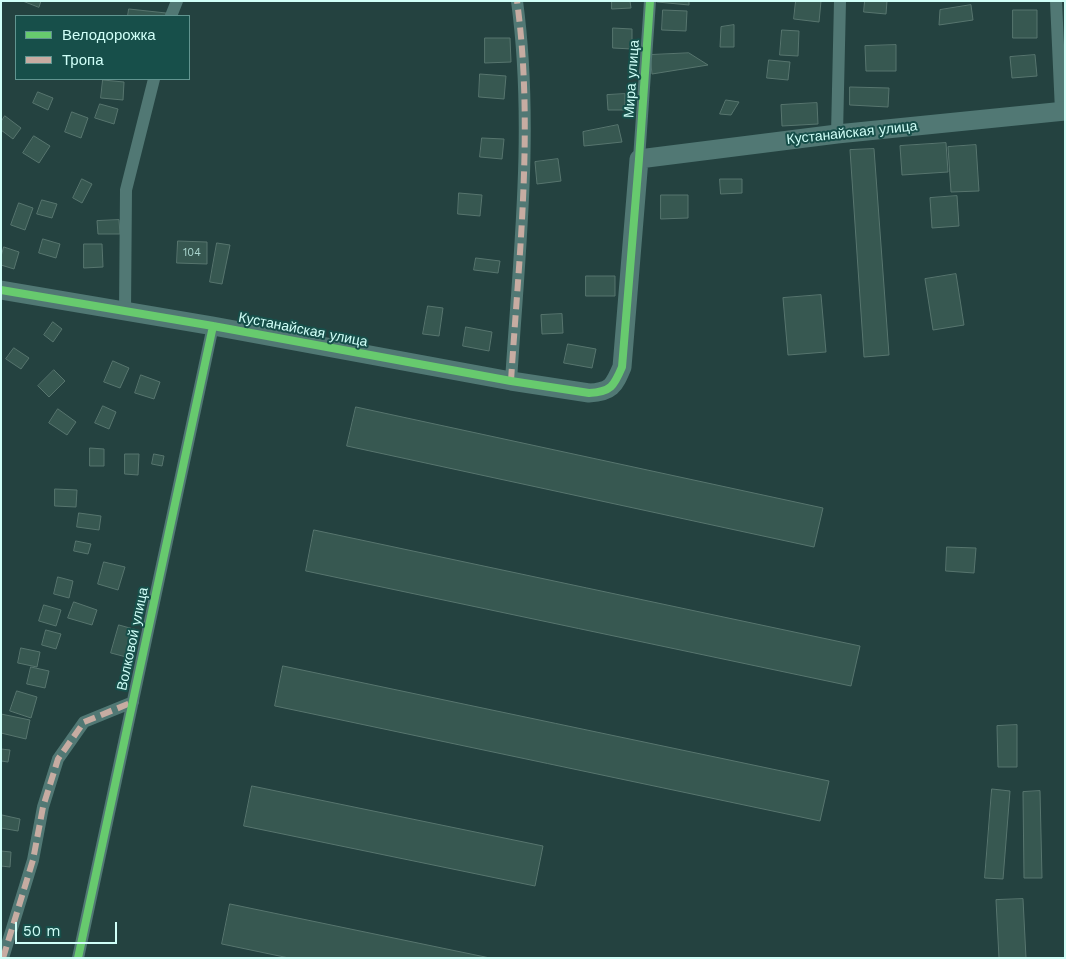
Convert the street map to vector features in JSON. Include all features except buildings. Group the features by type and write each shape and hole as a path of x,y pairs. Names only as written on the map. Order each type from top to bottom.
{"street":[{"path":"171,15 177,1"},
{"path":"511,381 525,153 522,41 517,1"},
{"name":"Мира улица","path":"639,159 650,1"},
{"path":"837,134 840,1"},
{"path":"1056,1 1063,111"},
{"path":"125,311 126,190 154,80"},
{"name":"Кустанайская улица","path":"1,290 213,326 511,381 600,393 615,384 622,368 639,159 837,134 1063,111"},
{"name":"Волковой улица","path":"78,958 213,326"},
{"path":"3,958 33,860 43,807 58,759 84,722 133,702"}],"marked path":[{"path":"511,381 521,239 525,143 522,48 517,1"},
{"path":"3,958 33,860 43,807 58,759 84,722 133,702"}],"cycle path":[{"path":"1,290 213,326 511,381 589,393 607,389 617,379 622,367 650,1"},
{"path":"78,958 213,326"}]}
